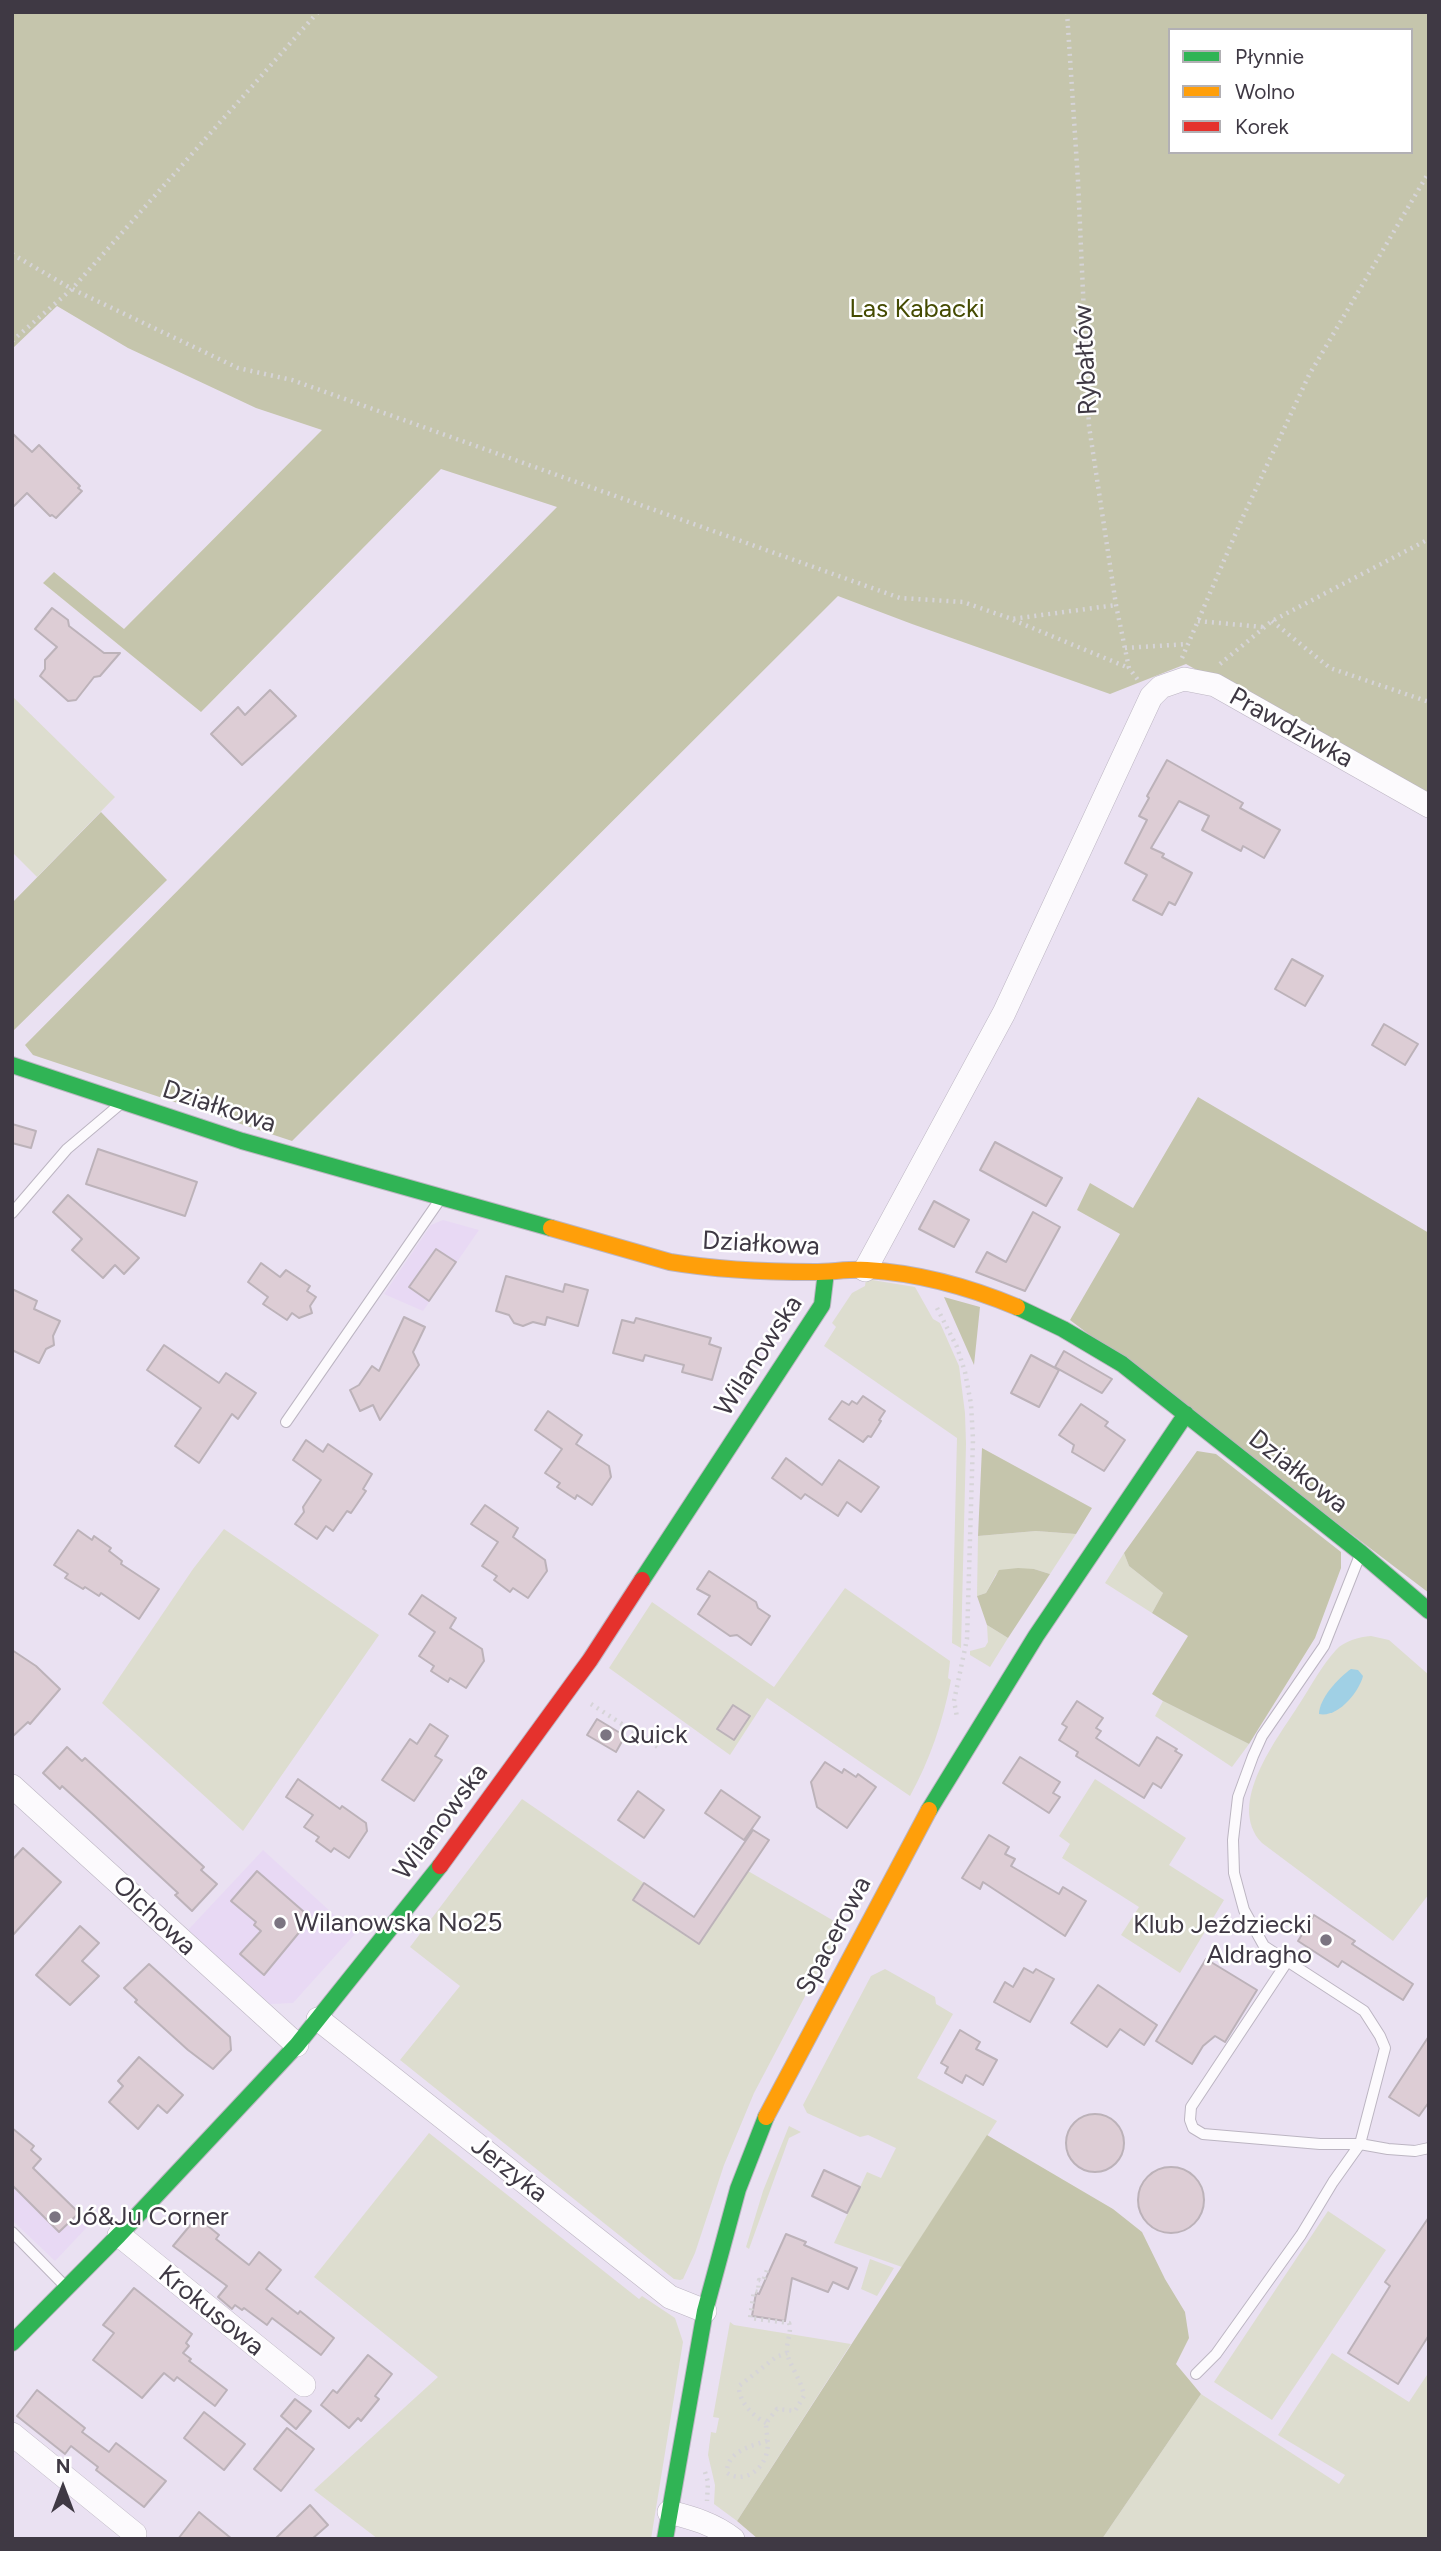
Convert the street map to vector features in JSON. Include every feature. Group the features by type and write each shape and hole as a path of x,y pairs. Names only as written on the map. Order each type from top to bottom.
{"street":[{"name":"Prawdziwka","path":"1172,681 1184,679 1215,685 1429,806"},
{"path":"865,1270 1004,1013 1151,697 1172,681"},
{"name":"Działkowa","path":"12,1065 242,1141 670,1262 735,1272 865,1270 920,1276 959,1285 1084,1339 1122,1364 1361,1553 1429,1611"},
{"name":"Wilanowska","path":"12,2343 120,2235 297,2045 484,1808 590,1660 822,1305 826,1272"},
{"name":"Spacerowa","path":"666,2539 705,2311 738,2189 770,2107 944,1784 1036,1636 1186,1415"},
{"name":"Olchowa","path":"17,1800 297,2045"},
{"name":"Jerzyka","path":"318,2019 670,2297 705,2311"},
{"name":"Krokusowa","path":"120,2235 304,2385"},
{"path":"12,2434 135,2534"},
{"path":"669,2512 700,2519 733,2539"}],"lane":[{"path":"12,1213 67,1149 122,1101"},
{"path":"286,1422 441,1199"},
{"path":"1196,2374 1216,2354 1301,2235 1332,2182 1360,2144 1385,2048 1364,2011 1264,1946 1244,1910 1234,1873 1233,1840 1238,1797 1262,1737 1324,1646 1361,1553"},
{"path":"1287,1962 1191,2107 1190,2120 1193,2128 1203,2134 1321,2144 1360,2144 1415,2151 1429,2148"},
{"path":"12,2232 67,2288"}],"path":[{"path":"12,341 72,289 318,12"},
{"name":"Rybałtów","path":"1067,12 1089,426 1116,605 1129,668 1151,697"},
{"path":"1172,681 1241,521 1309,375 1429,172"},
{"path":"12,254 72,289 238,368 292,380 900,598 963,602 1012,619 1129,668"},
{"path":"1200,681 1272,621 1429,539"},
{"path":"1012,619 1116,605"},
{"path":"1198,621 1264,628"},
{"path":"1272,621 1329,668 1429,702"},
{"path":"1125,648 1188,644"},
{"path":"920,1276 957,1348 971,1404 974,1439 967,1639 953,1706 958,1718 963,1721"},
{"path":"584,1700 659,1748"},
{"path":"767,2270 763,2281 760,2280 758,2292 754,2291 750,2318 789,2323 791,2328 787,2353 800,2379 804,2396 795,2411 777,2409 766,2423 767,2441 766,2454 761,2466 744,2477 730,2476 727,2473 727,2465 735,2455 767,2441"},
{"path":"766,2423 752,2413 741,2396 739,2386 776,2357 787,2353"},
{"path":"700,2519 708,2497 708,2482 703,2465"}],"shaded area":[{"path":"12,696 115,797 37,877 12,852"},
{"path":"443,1220 479,1230 423,1311 384,1294 431,1225"},
{"path":"866,1279 915,1287 933,1319 940,1323 959,1366 966,1444 961,1648 952,1643 957,1438 824,1346 836,1327 832,1323 852,1293 865,1286"},
{"path":"224,1529 379,1635 243,1831 102,1703 193,1569"},
{"path":"1036,1531 1076,1534 1050,1574 1034,1569 996,1574 986,1593 977,1596 978,1536"},
{"path":"1124,1553 1129,1566 1163,1593 1152,1613 1105,1583"},
{"path":"845,1588 950,1661 948,1678 951,1680 940,1725 910,1796 767,1698 730,1755 609,1668 652,1602 774,1687"},
{"path":"987,1625 1008,1638 990,1667 970,1655 970,1651 985,1647 988,1642"},
{"path":"1371,1636 1389,1640 1429,1675 1429,1894 1393,1941 1262,1843 1252,1827 1249,1810 1252,1791 1269,1752 1326,1662 1343,1644"},
{"path":"1163,1701 1249,1744 1232,1767 1155,1716"},
{"path":"1095,1779 1186,1838 1169,1865 1224,1900 1180,1973 1121,1935 1139,1907 1062,1858 1070,1844 1059,1836"},
{"path":"522,1799 644,1883 633,1900 698,1944 748,1871 834,1921 840,1930 754,2093 724,2165 695,2253 683,2279 680,2280 674,2279 400,2060 460,1986 410,1947"},
{"path":"263,1850 355,1934 293,2003 270,2004 188,1930"},
{"path":"885,1969 935,1997 936,2004 953,2014 917,2078 997,2121 902,2267 834,2243 867,2172 881,2178 896,2148 868,2135 860,2137 807,2113 803,2105 871,1976"},
{"path":"789,2126 801,2132 789,2138 749,2249 746,2247 763,2191"},
{"path":"429,2133 639,2299 642,2296 675,2318 683,2342 651,2539 378,2539 314,2490 438,2377 314,2277"},
{"path":"12,2177 53,2188 90,2224 55,2261 12,2220"},
{"path":"1328,2211 1386,2250 1272,2420 1214,2382"},
{"path":"870,2259 894,2268 877,2296 861,2289"},
{"path":"730,2322 734,2325 851,2344 737,2521 714,2504 715,2485 708,2455 711,2432 716,2433 719,2418 713,2417"},
{"path":"1332,2353 1409,2402 1429,2372 1429,2539 1102,2539 1201,2394 1339,2484 1345,2475 1278,2435"}],"green space":[{"name":"Las Kabacki","path":"12,12 1429,12 1429,800 1186,664 1110,694 838,596 292,1141 33,1055 25,1045 557,507 441,469 201,712 43,583 54,572 124,629 322,430 256,408 128,348 57,306 12,349"},
{"path":"101,812 167,880 12,1032 12,903"},
{"path":"1198,1097 1429,1233 1429,1593 1070,1320 1120,1234 1077,1210 1090,1183 1133,1208"},
{"path":"944,1297 980,1307 974,1365"},
{"path":"982,1448 1092,1508 1076,1534 1036,1531 978,1536"},
{"path":"1197,1451 1216,1454 1341,1552 1341,1568 1315,1638 1249,1744 1152,1694 1188,1636 1152,1613 1163,1593 1129,1566 1124,1553"},
{"path":"1018,1568 1050,1574 1008,1638 987,1625 977,1596 986,1593 999,1570"},
{"path":"987,2135 1113,2209 1142,2232 1185,2312 1189,2338 1176,2364 1201,2394 1102,2539 758,2539 737,2521"}],"water":[{"path":"1351,1669 1358,1670 1363,1676 1357,1689 1340,1708 1319,1714 1330,1689"}],"building":[{"path":"12,433 32,452 39,445 80,486 78,488 82,491 56,518 50,516 27,493 12,508"},
{"path":"52,608 68,620 69,626 104,653 120,653 100,676 94,677 76,700 68,701 40,676 45,669 45,660 57,647 35,629"},
{"path":"270,690 296,716 242,765 211,734 238,707 245,715"},
{"path":"1167,760 1243,803 1240,808 1280,830 1264,858 1243,846 1241,851 1202,830 1209,816 1179,801 1151,848 1192,873 1175,905 1169,902 1162,915 1133,900 1147,875 1125,863 1147,820 1139,816 1149,798 1147,796"},
{"path":"1292,959 1323,976 1305,1006 1275,989"},
{"path":"1384,1024 1418,1044 1405,1065 1372,1045"},
{"path":"12,1124 36,1131 31,1148 12,1143"},
{"path":"995,1142 1062,1178 1046,1206 980,1170"},
{"path":"98,1149 197,1182 185,1216 86,1184"},
{"path":"68,1195 139,1258 124,1274 115,1265 103,1278 72,1250 82,1239 53,1212"},
{"path":"934,1201 969,1220 954,1247 919,1229"},
{"path":"1033,1212 1060,1227 1025,1291 976,1272 987,1252 1006,1262"},
{"path":"436,1249 456,1262 429,1301 409,1287"},
{"path":"261,1263 280,1277 286,1270 310,1286 307,1291 316,1297 310,1306 312,1313 299,1318 292,1313 287,1320 263,1304 268,1297 248,1282"},
{"path":"506,1276 563,1292 565,1284 588,1290 578,1326 547,1317 545,1325 533,1322 523,1326 514,1323 509,1315 496,1311"},
{"path":"12,1289 37,1301 34,1309 60,1321 53,1336 54,1345 46,1349 39,1363 12,1350"},
{"path":"404,1317 425,1327 413,1352 419,1365 380,1420 373,1405 360,1411 350,1390 359,1385 372,1366 379,1371"},
{"path":"636,1318 711,1338 709,1344 721,1348 712,1380 682,1372 684,1365 645,1355 643,1361 613,1353 622,1320 634,1323"},
{"path":"164,1345 219,1383 226,1373 256,1393 238,1419 232,1414 199,1463 175,1446 201,1408 147,1370"},
{"path":"1064,1351 1112,1379 1102,1393 1055,1367"},
{"path":"1031,1355 1059,1370 1039,1407 1011,1393"},
{"path":"863,1396 885,1411 871,1437 868,1436 863,1442 829,1419 842,1401 849,1405 852,1401 857,1404"},
{"path":"1081,1404 1108,1422 1105,1426 1125,1440 1104,1471 1072,1452 1074,1445 1059,1435"},
{"path":"548,1411 582,1435 576,1444 609,1466 611,1477 592,1505 577,1495 575,1499 557,1487 560,1483 545,1473 562,1449 535,1430"},
{"path":"306,1440 323,1452 328,1444 372,1474 363,1489 366,1491 351,1513 347,1511 333,1531 326,1526 317,1539 295,1524 321,1480 293,1460"},
{"path":"786,1458 822,1485 839,1460 879,1487 861,1512 847,1502 838,1516 805,1494 801,1499 772,1478"},
{"path":"485,1505 518,1528 513,1537 545,1560 547,1571 528,1598 513,1588 510,1592 494,1580 497,1576 482,1566 498,1542 471,1524"},
{"path":"78,1530 92,1540 94,1536 111,1548 109,1551 122,1561 121,1564 159,1589 139,1619 101,1593 99,1596 65,1578 68,1574 54,1565"},
{"path":"709,1571 756,1602 758,1608 770,1616 751,1645 737,1635 730,1636 698,1614 710,1596 697,1589"},
{"path":"422,1595 456,1618 450,1628 482,1649 484,1661 466,1688 450,1678 448,1682 431,1671 434,1666 419,1656 435,1632 409,1614"},
{"path":"12,1650 36,1666 60,1689 30,1724 28,1722 12,1737"},
{"path":"1077,1701 1103,1718 1096,1728 1101,1731 1096,1738 1139,1766 1157,1737 1177,1749 1175,1751 1182,1755 1161,1788 1153,1783 1144,1798 1076,1756 1078,1752 1059,1740 1067,1727 1062,1724"},
{"path":"733,1705 750,1716 734,1740 717,1729"},
{"name":"Quick","path":"597,1719 625,1736 616,1752 587,1735"},
{"path":"430,1724 448,1736 435,1756 442,1760 414,1801 382,1780 410,1739 417,1744"},
{"path":"67,1747 82,1761 85,1758 204,1867 201,1870 217,1884 192,1911 175,1895 178,1893 95,1816 43,1773"},
{"path":"1020,1757 1060,1782 1053,1793 1060,1797 1049,1813 1003,1783"},
{"path":"825,1762 842,1773 844,1769 856,1777 858,1774 876,1787 847,1828 817,1807 811,1782"},
{"path":"298,1779 340,1809 342,1806 366,1823 367,1831 349,1858 334,1848 331,1852 316,1841 319,1837 304,1827 313,1815 286,1797"},
{"path":"721,1790 760,1817 744,1840 705,1813"},
{"path":"638,1791 664,1810 644,1838 618,1820"},
{"path":"753,1830 769,1840 699,1944 633,1900 644,1883 694,1917"},
{"path":"989,1835 1009,1847 1005,1854 1015,1859 1011,1866 1059,1894 1063,1887 1086,1901 1065,1936 983,1882 980,1889 962,1878"},
{"path":"23,1848 61,1882 12,1936 12,1860"},
{"name":"Wilanowska No25","path":"257,1871 311,1918 264,1975 240,1954 261,1931 254,1925 256,1922 231,1901"},
{"path":"1314,1915 1355,1941 1352,1944 1413,1984 1403,2000 1342,1961 1338,1967 1298,1941"},
{"path":"80,1926 99,1943 82,1961 99,1976 70,2005 36,1975"},
{"path":"1206,1959 1257,1990 1225,2042 1215,2036 1203,2046 1192,2064 1156,2041"},
{"path":"149,1964 230,2037 231,2050 213,2069 135,2002 137,2000 124,1988"},
{"path":"1024,1968 1033,1973 1036,1969 1054,1979 1030,2022 994,2002 1005,1982 1013,1987"},
{"path":"1098,1985 1157,2025 1144,2045 1120,2029 1107,2047 1071,2023"},
{"path":"960,2030 980,2042 976,2049 997,2060 983,2085 966,2075 962,2083 945,2073 948,2067 941,2063"},
{"path":"1429,2036 1429,2102 1419,2116 1389,2097"},
{"path":"139,2057 183,2095 167,2113 158,2105 138,2129 109,2102 123,2086 118,2081"},
{"path":"1089,2114 1101,2114 1116,2122 1124,2137 1124,2149 1116,2164 1101,2172 1089,2172 1074,2164 1066,2149 1066,2137 1074,2122"},
{"path":"12,2128 34,2146 31,2150 41,2159 33,2168 79,2213 59,2232 12,2185"},
{"path":"1171,2167 1194,2177 1204,2200 1194,2223 1171,2233 1148,2223 1138,2200 1148,2177"},
{"path":"824,2170 860,2187 847,2213 812,2196"},
{"path":"197,2217 219,2235 216,2239 249,2265 259,2252 281,2270 266,2289 334,2338 321,2355 272,2318 267,2325 244,2308 242,2310 235,2305 232,2309 218,2297 227,2286 173,2246"},
{"path":"1429,2217 1429,2335 1398,2384 1348,2353 1390,2286 1385,2282"},
{"path":"786,2234 806,2242 804,2245 857,2268 848,2289 833,2282 828,2292 792,2278 785,2321 752,2316 756,2293 759,2294"},
{"path":"134,2288 192,2334 186,2343 189,2346 183,2353 191,2359 189,2361 227,2390 215,2406 177,2377 174,2381 164,2373 142,2398 93,2360 114,2333 103,2325"},
{"path":"368,2355 392,2374 375,2396 379,2399 361,2421 358,2418 349,2428 321,2405 333,2390 337,2393"},
{"path":"37,2390 85,2428 82,2432 109,2452 116,2443 166,2481 144,2507 96,2470 98,2467 71,2446 65,2454 17,2416"},
{"path":"295,2399 311,2411 296,2429 281,2416"},
{"path":"204,2412 245,2444 224,2470 184,2438"},
{"path":"287,2428 314,2449 281,2491 254,2469"},
{"path":"310,2505 328,2525 312,2539 275,2539"},
{"path":"199,2512 216,2526 232,2539 178,2539"}],"traffic: fast":[{"path":"12,1065 242,1141 551,1228"},
{"path":"642,1580 822,1305 826,1272"},
{"path":"1017,1307 1063,1329 1122,1364 1361,1553 1429,1611"},
{"path":"929,1810 1036,1636 1186,1414"},
{"path":"12,2343 119,2235 297,2045 440,1866"},
{"path":"665,2539 705,2311 738,2189 766,2117"}],"traffic: slow":[{"path":"551,1228 688,1265 760,1271 860,1270 906,1274 962,1287 1017,1307"},
{"path":"766,2117 929,1810"}],"traffic: jam":[{"path":"440,1866 590,1660 642,1580"}],"place":[{"name":"Quick","path":"606,1735"},
{"name":"Wilanowska No25","path":"280,1923"},
{"name":"Klub Jeździecki Aldragho","path":"1326,1940"},
{"name":"Jó&Ju Corner","path":"55,2217"}]}
